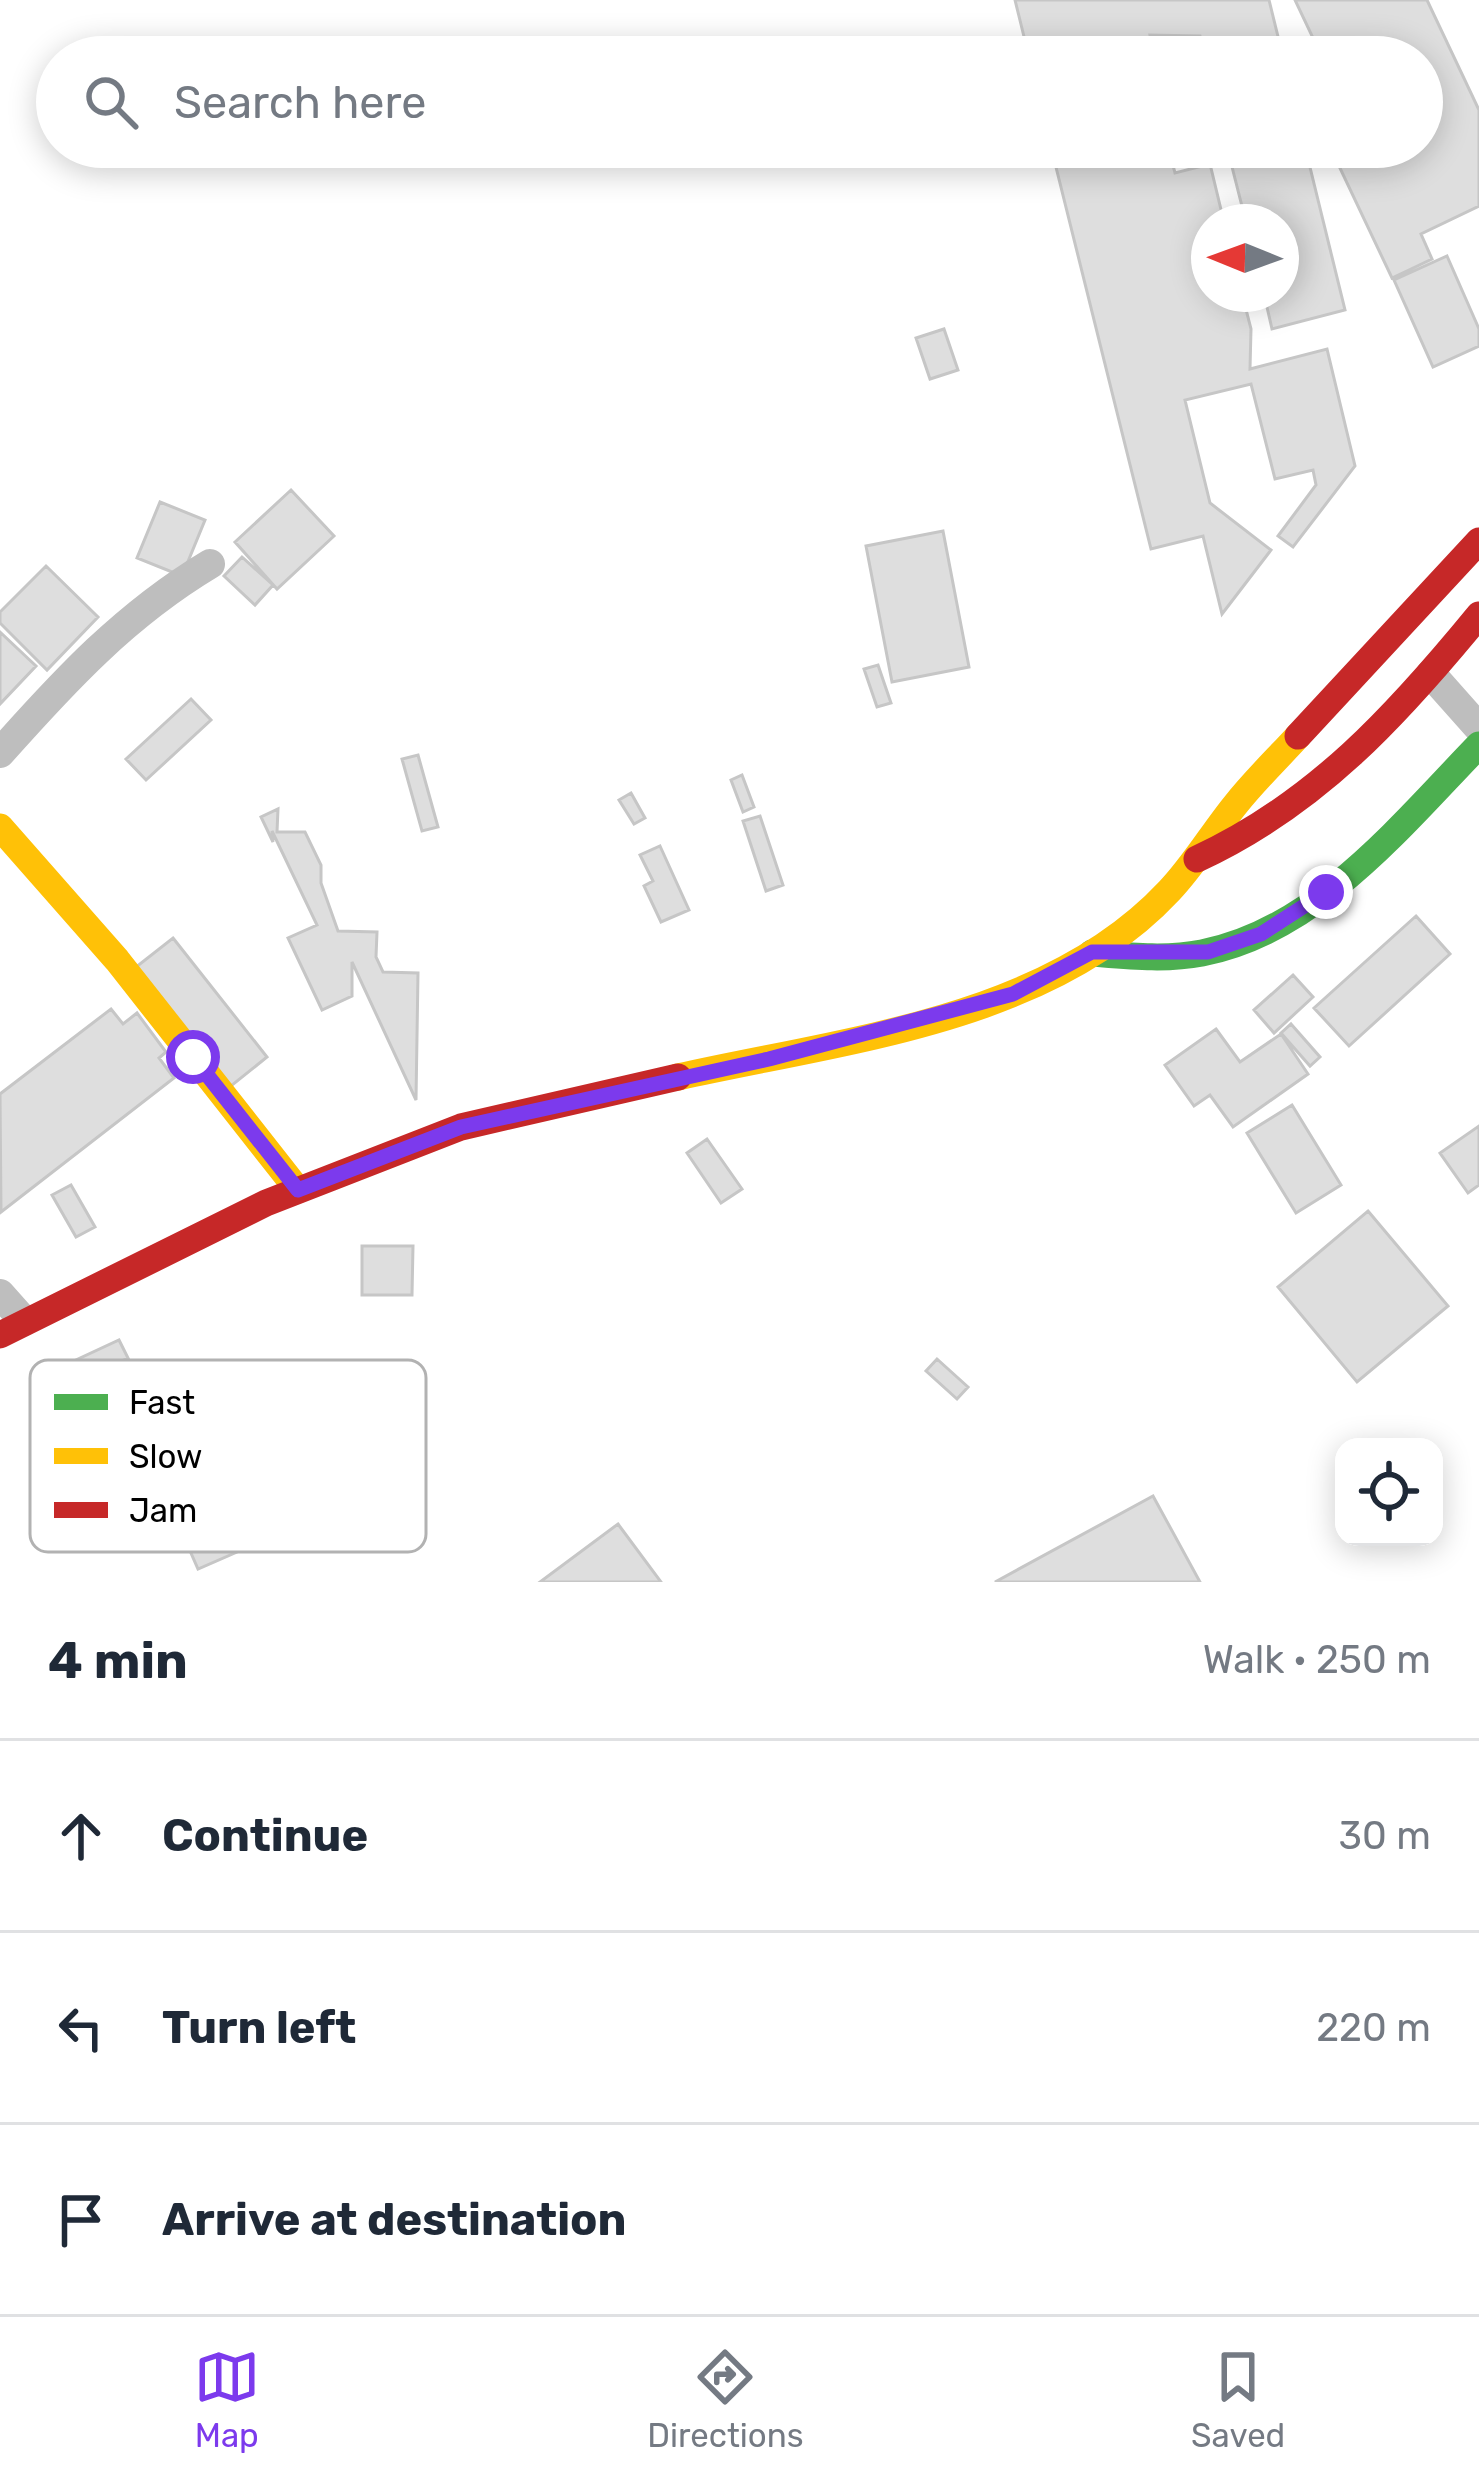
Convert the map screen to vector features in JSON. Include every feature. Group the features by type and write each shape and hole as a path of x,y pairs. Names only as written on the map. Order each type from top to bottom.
{"main road":[{"path":"12,1328 164,1250 298,1190 461,1127 769,1059 970,1006 1013,994 1092,952 1148,912 1197,859 1239,800 1479,541"},
{"path":"1197,859 1278,821 1431,674 1479,615"},
{"path":"1092,952 1208,952 1261,934 1363,861 1479,745"},
{"path":"0,827 116,960 298,1190"}],"street":[{"path":"0,753 104,639 152,600 210,564"},
{"path":"1431,674 1479,728"},
{"path":"0,1294 12,1328"}],"building":[{"path":"1015,0 1269,0 1278,36 1150,35 1024,36"},
{"path":"1295,0 1427,0 1479,110 1479,206 1421,234 1432,259 1392,278 1340,168 1443,168 1443,36 1312,36"},
{"path":"1056,168 1174,168 1175,173 1211,168 1220,204 1191,204 1191,312 1247,312 1250,369 1327,349 1355,466 1293,547 1278,536 1316,485 1313,470 1275,479 1251,384 1185,400 1210,503 1271,550 1222,614 1203,536 1151,549"},
{"path":"1232,168 1310,168 1345,310 1272,329 1268,312 1299,312 1299,204 1241,204"},
{"path":"1447,256 1479,329 1479,346 1433,367 1394,280"},
{"path":"944,329 958,370 930,379 916,338"},
{"path":"291,490 334,536 277,589 235,542"},
{"path":"160,502 205,520 182,576 137,558"},
{"path":"943,531 969,667 892,682 866,546"},
{"path":"242,557 273,585 255,605 224,576"},
{"path":"46,566 98,617 47,670 0,623 0,612"},
{"path":"0,632 36,666 0,704"},
{"path":"878,665 891,703 877,707 864,669"},
{"path":"191,699 211,720 146,780 126,759"},
{"path":"418,755 438,827 422,831 402,759"},
{"path":"742,775 754,807 743,812 731,780"},
{"path":"631,793 645,818 634,824 619,800"},
{"path":"278,809 277,832 305,832 321,865 321,883 338,931 377,932 376,957 383,972 418,973 416,1100 352,962 352,996 322,1010 288,938 317,925 261,817"},
{"path":"760,816 783,885 766,891 743,821"},
{"path":"660,846 689,910 661,922 644,886 653,881 640,855"},
{"path":"1416,916 1450,954 1349,1046 1314,1008"},
{"path":"173,938 267,1057 226,1090 131,971"},
{"path":"1293,975 1313,997 1274,1033 1254,1010"},
{"path":"111,1009 123,1024 137,1013 166,1052 159,1058 174,1078 1,1212 0,1094"},
{"path":"1291,1024 1320,1057 1310,1066 1281,1033"},
{"path":"1216,1029 1240,1062 1281,1034 1308,1074 1233,1127 1210,1095 1194,1106 1165,1065"},
{"path":"1292,1105 1341,1185 1296,1213 1247,1133"},
{"path":"1479,1126 1479,1185 1468,1193 1440,1153"},
{"path":"707,1139 742,1189 721,1203 687,1153"},
{"path":"71,1185 95,1227 76,1237 52,1195"},
{"path":"1368,1211 1448,1306 1357,1382 1278,1287"},
{"path":"362,1246 413,1246 412,1295 362,1295"},
{"path":"119,1340 128,1358 124,1360 76,1360"},
{"path":"937,1359 968,1387 957,1399 926,1371"},
{"path":"1153,1496 1200,1582 995,1582"},
{"path":"618,1524 661,1582 540,1582"},
{"path":"191,1552 237,1552 198,1569"}],"traffic: fast":[{"path":"1092,953 1161,957 1202,953 1244,941 1283,922 1355,870 1479,745"}],"traffic: slow":[{"path":"678,1077 940,1019 1064,970 1120,935 1169,891 1243,795 1298,736"},
{"path":"0,827 117,960 298,1190"}],"traffic: jam":[{"path":"1298,736 1479,541"},
{"path":"1197,859 1280,812 1352,754 1479,615"},
{"path":"0,1335 266,1203 461,1127 678,1077"}],"route":[{"path":"193,1057 298,1190 461,1127 769,1059 1013,994 1092,952 1160,956 1208,952 1261,934 1326,892"}]}
